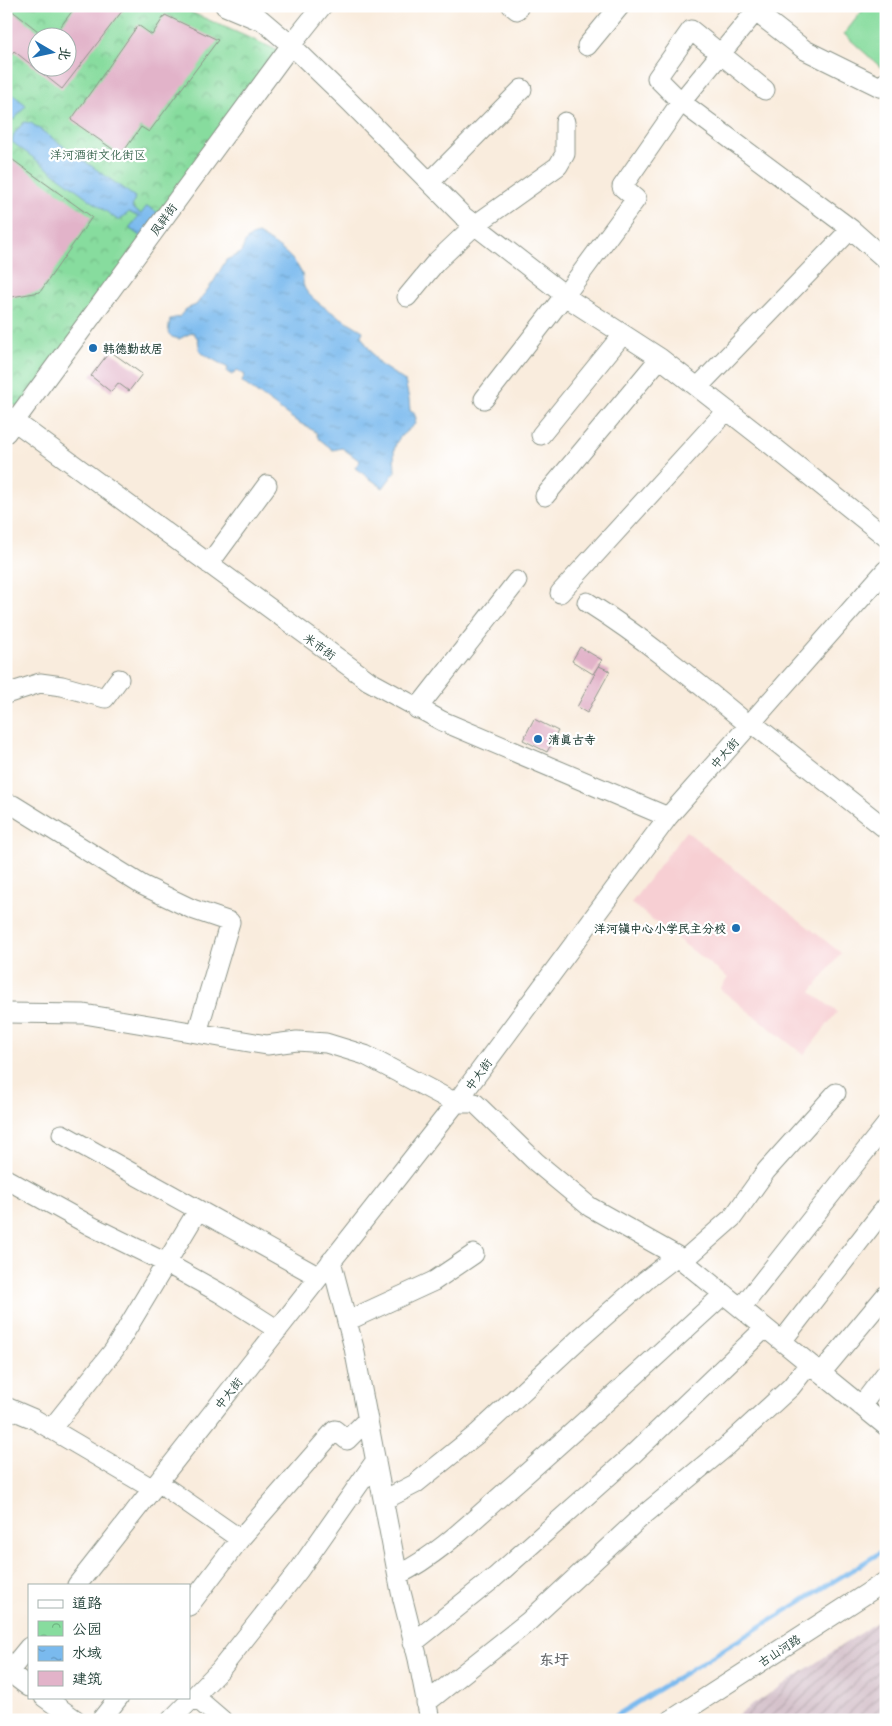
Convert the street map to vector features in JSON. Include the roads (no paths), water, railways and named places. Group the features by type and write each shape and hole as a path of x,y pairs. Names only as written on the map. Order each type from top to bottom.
{"street":[{"path":"225,6 264,23 291,45"},
{"path":"245,6 291,45 463,216 565,295 660,358 886,536"},
{"name":"凤祥街","path":"9,423 322,6"},
{"path":"512,6 517,10 519,6"},
{"path":"587,46 620,6"},
{"path":"484,399 565,295 636,199 622,187 681,102 758,9 805,50 880,87 886,82"},
{"path":"765,90 722,53 691,30 657,78 681,102 851,229 886,260"},
{"path":"430,182 522,89"},
{"path":"407,297 436,262 475,225 558,166 565,154 565,122"},
{"path":"698,387 851,229"},
{"path":"541,435 623,334"},
{"path":"545,496 660,358"},
{"path":"560,593 727,410"},
{"name":"米市街","path":"9,423 209,564 368,681 417,709 500,747 668,818"},
{"path":"209,564 267,485"},
{"name":"中大街","path":"78,1584 161,1489 278,1330 456,1103 668,818 886,570"},
{"path":"417,709 517,581"},
{"path":"587,602 625,626 886,829"},
{"path":"6,694 40,683 62,686 105,698 119,679"},
{"path":"13,805 142,884 192,909 230,922 197,1033"},
{"path":"6,1013 84,1014 267,1045 297,1042 326,1043 365,1055 456,1103 475,1103 536,1162 590,1206 680,1258 886,1426"},
{"path":"384,1500 415,1484 477,1434 646,1280 680,1258 734,1217 766,1171 836,1093"},
{"path":"741,1308 886,1124"},
{"path":"62,1134 319,1277"},
{"path":"6,1180 220,1292 278,1330"},
{"path":"782,1341 886,1207"},
{"path":"51,1429 114,1350 198,1210"},
{"path":"347,1321 434,1281 474,1254"},
{"path":"331,1261 354,1348 398,1575 428,1712 639,1519 726,1447 791,1387 815,1368 886,1295"},
{"path":"398,1575 445,1543 573,1433 724,1294"},
{"path":"413,1643 494,1578 629,1458 765,1328"},
{"path":"861,1406 886,1373"},
{"path":"6,1407 34,1419 161,1489 240,1539"},
{"path":"190,1605 240,1539 335,1430 347,1440 368,1419"},
{"path":"171,1720 220,1670 300,1570 376,1460"},
{"name":"古山河路","path":"671,1720 886,1581"},
{"path":"28,1648 7,1674 28,1686"},
{"path":"194,1696 222,1720"},
{"path":"45,1698 76,1720"},
{"path":"101,1720 117,1698"}],"water":[{"path":"6,89 26,105 14,120 6,114"},
{"path":"24,122 31,123 135,197 132,208 141,214 147,206 163,216 145,240 129,228 138,217 129,212 119,221 12,142 14,134"},
{"path":"258,234 270,241 293,260 302,274 304,287 314,299 363,331 361,336 379,364 405,381 410,411 414,413 416,418 415,424 396,443 394,451 395,472 383,488 355,468 360,461 342,448 333,450 318,438 316,432 296,421 242,382 245,375 237,370 232,375 227,372 228,368 200,352 198,339 193,332 179,339 172,337 168,333 170,319 179,317 186,309 196,305 214,281 226,260 241,253 247,240"}],"waterway":[{"path":"609,1720 886,1549"}],"place":[{"name":"韩德勤故居","path":"93,348"},
{"name":"清真古寺","path":"538,739"},
{"name":"洋河镇中心小学民主分校","path":"736,928"}],"district":[{"name":"东圩","path":"554,1658"}],"park label":[{"name":"洋河酒街文化街区","path":"98,154"}]}
